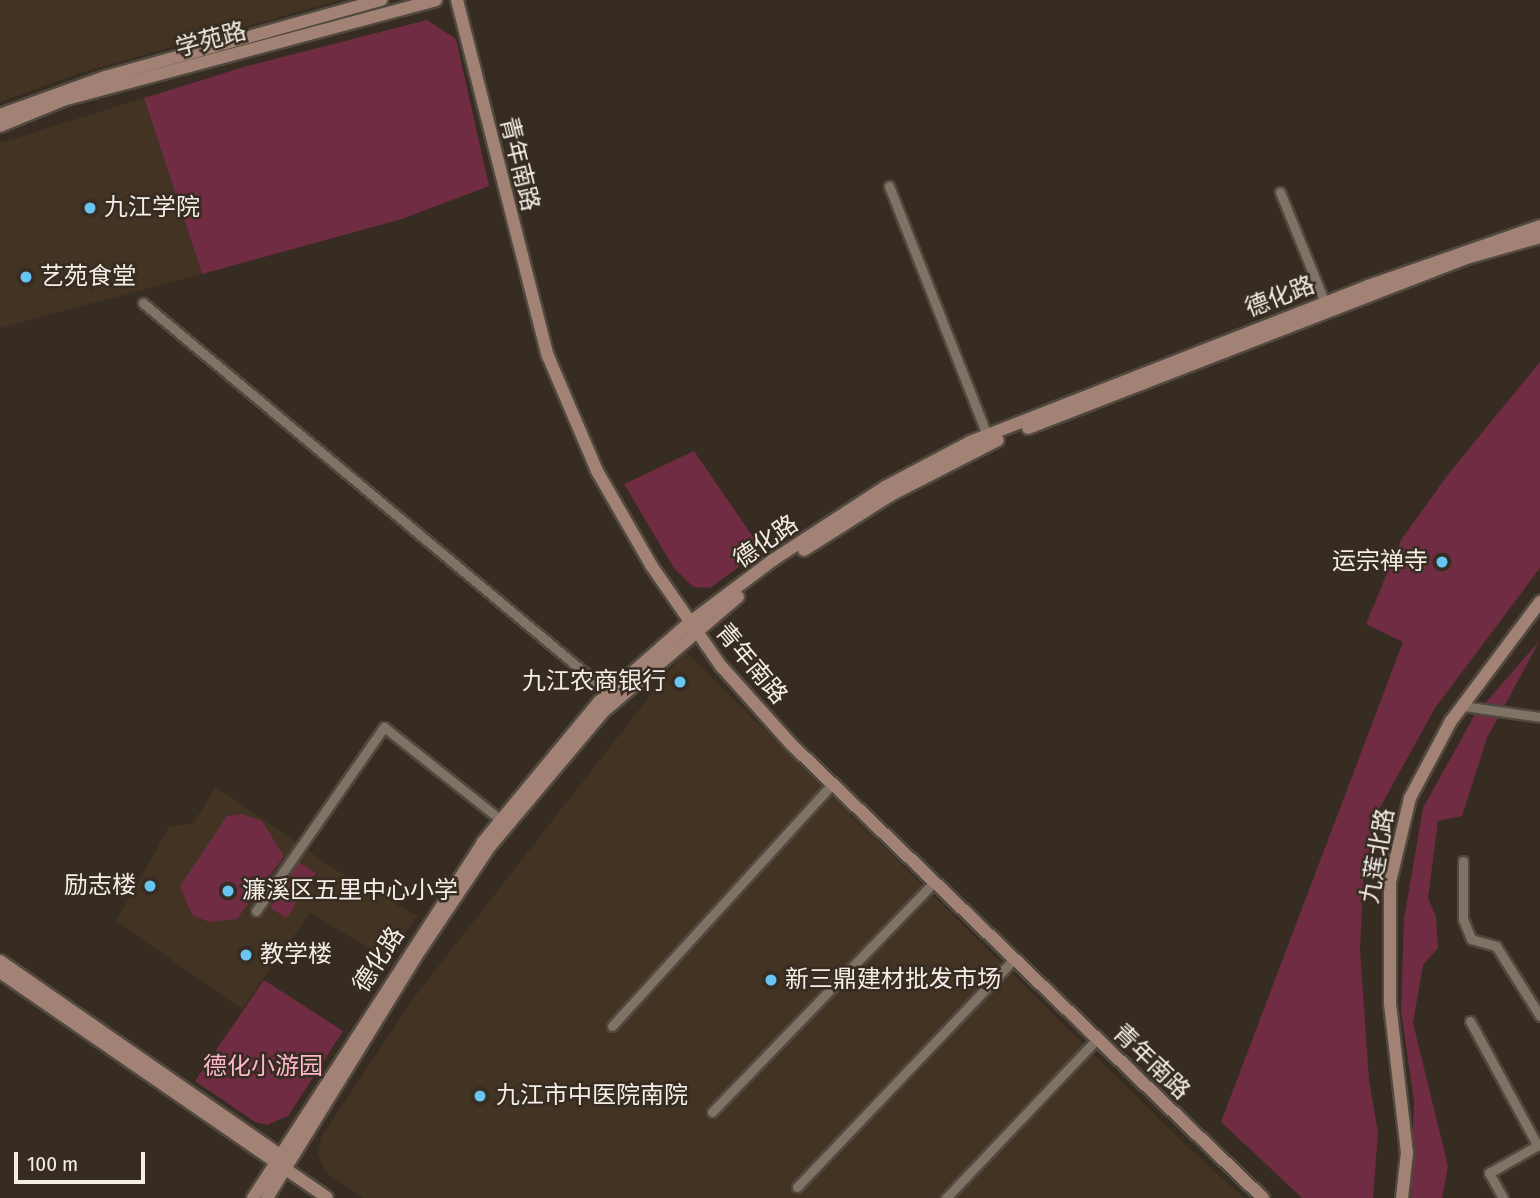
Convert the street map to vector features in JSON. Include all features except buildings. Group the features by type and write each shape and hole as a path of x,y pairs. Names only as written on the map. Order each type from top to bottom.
{"main road":[{"name":"学苑路","path":"0,115 105,76 381,0"},
{"name":"学苑路","path":"0,126 63,100 436,0"},
{"name":"青年南路","path":"457,0 548,356 597,471 692,626 730,676 832,784 1263,1198"},
{"name":"德化路","path":"267,1198 283,1162 412,947 501,820 609,693 773,560 891,483 987,435 1325,303 1540,226"},
{"name":"德化路","path":"253,1198 283,1162 491,845 604,710 692,626 891,495 988,444 1466,258 1540,237"},
{"name":"九莲北路","path":"1402,1198 1406,1125 1390,1004 1390,882 1410,798 1463,706 1540,602"},
{"path":"0,961 283,1162 327,1198"},
{"path":"0,972 283,1162"}],"street":[{"path":"889,186 987,435"},
{"path":"1280,192 1325,303"},
{"path":"143,303 609,693"},
{"path":"1463,706 1540,717"},
{"path":"257,911 384,727 501,820"},
{"path":"612,1026 832,784"},
{"path":"1463,861 1463,919 1471,939 1496,946 1540,1016"},
{"path":"712,1112 933,882"},
{"path":"797,1187 1014,959"},
{"path":"1470,1021 1539,1145 1489,1173 1503,1198"},
{"path":"946,1198 1097,1039"}],"shaded area":[{"path":"0,0 341,0 83,72 0,102"},
{"name":"九江学院","path":"144,98 202,274 0,328 0,143"},
{"path":"685,651 1188,1147 1244,1198 363,1198 325,1172 318,1154 322,1136 416,995"},
{"name":"濂溪区五里中心小学","path":"216,787 336,870 417,916 387,959 310,913 242,1009 116,921 169,827 193,823"}],"green space":[{"path":"427,20 456,39 489,186 402,219 202,274 144,98 247,66"},
{"path":"1540,362 1540,568 1435,708 1376,815 1363,882 1360,950 1369,1080 1378,1133 1373,1198 1302,1198 1221,1122 1403,642 1366,624 1401,540 1449,473"},
{"path":"694,451 762,550 710,588 693,587 674,568 624,484"},
{"path":"1540,640 1487,738 1462,816 1438,821 1428,898 1436,917 1438,948 1423,965 1413,1023 1448,1166 1442,1198 1411,1198 1414,1102 1401,1010 1404,919 1423,808 1474,716"},
{"path":"242,814 262,821 284,856 237,919 209,922 192,915 180,886 227,816"},
{"path":"299,862 316,873 286,918 270,907"},
{"name":"德化小游园","path":"264,980 343,1031 288,1116 267,1125 255,1122 195,1081"}],"place":[{"name":"九江学院","path":"90,208"},
{"name":"艺苑食堂","path":"26,277"},
{"name":"运宗禅寺","path":"1442,562"},
{"name":"九江农商银行","path":"680,682"},
{"name":"励志楼","path":"150,886"},
{"name":"濂溪区五里中心小学","path":"228,891"},
{"name":"教学楼","path":"246,955"},
{"name":"新三鼎建材批发市场","path":"771,980"},
{"name":"九江市中医院南院","path":"480,1096"}]}
